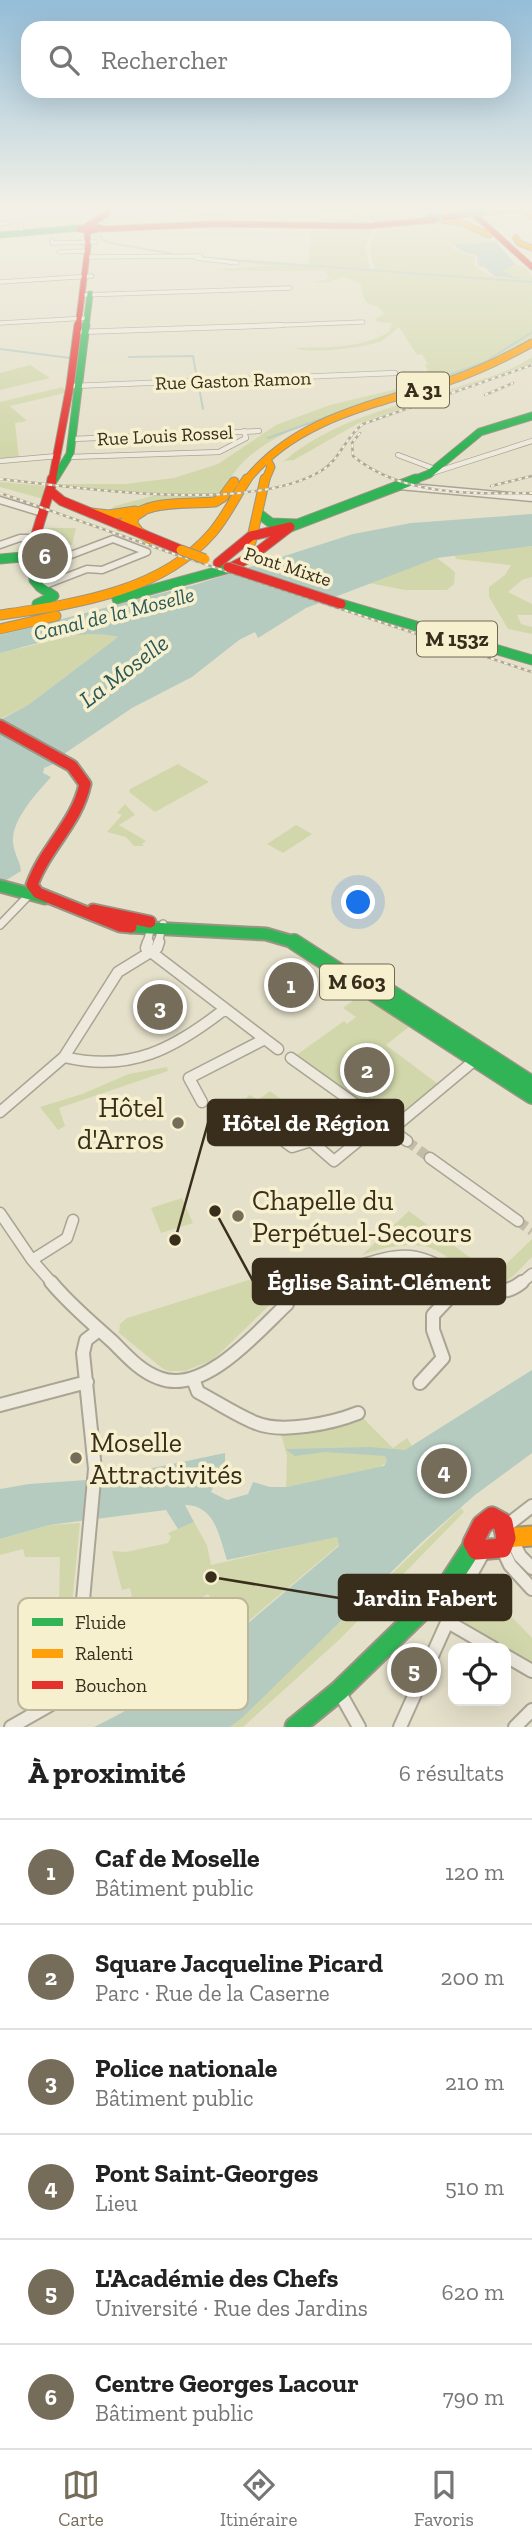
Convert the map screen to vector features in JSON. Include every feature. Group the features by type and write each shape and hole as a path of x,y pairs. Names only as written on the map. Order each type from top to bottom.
{"main road":[{"path":"63,458 87,288"},
{"name":"A 31","path":"0,617 97,596 172,565 210,536 257,464 279,446 310,428 470,374 532,343"},
{"name":"A 31","path":"0,617 61,609 114,596 160,577 220,562 226,529 256,479 269,463 295,443 323,429 485,374 532,351"},
{"path":"0,617 54,598 34,580 30,554 50,487 72,439 75,386"},
{"path":"0,629 115,599 220,562 250,540 432,471 485,430 532,416"},
{"path":"91,513 119,514 140,509 209,504 223,497 243,470 258,456 310,428"},
{"path":"250,540 258,513 261,484 271,467 269,463"},
{"path":"29,606 92,593 131,579 177,555 232,485"},
{"name":"M 153z","path":"50,487 51,493 58,499 151,539"},
{"path":"151,539 133,527 133,519 139,513 155,508 190,509 204,522"},
{"path":"121,526 125,518 140,509"},
{"path":"258,513 262,519 274,524 293,525"},
{"path":"115,599 180,571 251,556 293,525"},
{"name":"Pont Mixte","path":"151,539 382,618 532,660"},
{"path":"0,559 33,562"},
{"path":"0,617 77,609"},
{"path":"0,726 72,766 83,779 85,794 79,808 49,845 33,879 34,890 45,898"},
{"name":"M 603","path":"0,886 158,926 230,930 244,926"},
{"name":"M 603","path":"45,898 71,908 132,923 266,934 293,941 532,1096"},
{"name":"M 603","path":"158,926 244,926 279,929 307,939 532,1084"},
{"path":"479,1548 479,1527 487,1519 498,1519 506,1538"},
{"path":"295,1727 339,1691 447,1586 468,1550 506,1538 532,1536"}],"street":[{"path":"86,295 290,288"},
{"path":"0,323 82,325 363,322"},
{"name":"Rue Gaston Ramon","path":"75,386 395,373"},
{"path":"0,461 223,452 246,438 244,431"},
{"name":"Rue Louis Rossel","path":"72,439 259,431"},
{"path":"448,458 461,460 532,441"},
{"path":"398,455 432,471 483,455"},
{"path":"448,458 462,463"},
{"path":"398,486 532,498"},
{"path":"0,500 42,513"},
{"path":"0,545 19,538 36,538"},
{"path":"33,562 113,539 147,552 102,570 87,569 40,587"},
{"path":"0,925 29,895"},
{"path":"0,1112 64,1057 118,972 157,948 158,926"},
{"path":"151,952 278,1049"},
{"path":"64,1057 83,1062 98,1062 168,1049 225,1009"},
{"path":"202,1102 189,1078 265,1039"},
{"path":"291,1058 377,1126 391,1130 407,1141"},
{"path":"391,1130 475,1060"},
{"path":"285,1142 292,1147 311,1141 334,1161 362,1138"},
{"path":"430,1158 518,1221"},
{"path":"0,1213 32,1260 60,1293 151,1378 176,1383 193,1380 216,1367 286,1304"},
{"path":"32,1260 67,1238 73,1220"},
{"path":"344,1270 389,1257 412,1255 432,1260 464,1282 484,1291 500,1292 517,1286 532,1274"},
{"path":"420,1383 443,1358 430,1321 432,1312 464,1282"},
{"path":"84,1598 94,1479 93,1440 83,1353 86,1340 99,1331"},
{"path":"193,1380 198,1392 258,1424 289,1427 349,1419 358,1413"},
{"path":"0,1405 87,1382"},
{"path":"532,1506 506,1538 510,1565 532,1589"},
{"path":"506,1538 532,1568"},
{"path":"400,1727 479,1548"},
{"path":"447,1622 483,1643"},
{"path":"511,1659 532,1671"},
{"path":"339,1691 359,1727"},
{"path":"11,1727 43,1710"},
{"path":"515,1727 532,1710"}],"green space":[{"path":"361,288 532,288 532,338 512,351 468,371 324,418 267,443 243,462 219,498 214,501 104,513 115,506 156,495 54,484 125,484 174,478 218,464 276,425 330,405 393,390 421,378 428,371 425,365 428,364 422,354 417,355 399,327 382,341 365,346 312,351 295,348 357,344 390,331 392,323 378,322 375,319 384,314 378,306 370,305 363,296"},
{"path":"532,357 532,363 357,424 294,460 284,461 304,446 348,423 492,376"},
{"path":"30,365 50,378 0,390 0,373"},
{"path":"63,387 65,393 10,406 27,421 15,423 19,459 0,460 0,402"},
{"path":"0,482 44,486 43,499 0,487"},
{"path":"48,528 76,528 72,545 43,545"},
{"path":"532,546 532,577 522,580 508,592 532,604 532,615 517,615 521,624 532,627 532,634 508,629 489,597 489,587 505,575 511,565 456,559 454,554"},
{"path":"437,558 455,572 454,584 447,590 405,590 369,583"},
{"path":"80,634 118,637 28,705 0,719 0,653"},
{"path":"178,764 209,782 155,812 129,792 130,789"},
{"path":"125,804 135,815 119,825 146,841 142,844 144,846 134,846 126,837 107,832 122,815 117,813"},
{"path":"296,825 312,834 283,853 267,844"},
{"path":"363,993 410,1026 386,1045 438,1084 391,1123 295,1056 344,1021 347,1024 356,1017 343,1008"},
{"path":"167,1067 168,1071 59,1108 65,1126 58,1130 40,1107 82,1094 129,1074"},
{"path":"270,1091 286,1103 279,1114 286,1124 283,1126 246,1098 250,1095 258,1100"},
{"path":"182,1198 193,1223 161,1233 151,1208"},
{"path":"409,1211 494,1276 532,1239 532,1257 504,1282 495,1283 477,1277 439,1252 423,1246 396,1246 362,1255"},
{"path":"274,1272 286,1289 213,1360 185,1371 168,1371 119,1333 120,1324 127,1318"},
{"path":"358,1413 393,1448 407,1438 412,1446 378,1468 286,1487 287,1456 279,1427"},
{"path":"461,1508 464,1512 340,1639 243,1727 230,1727"},
{"path":"194,1522 207,1545 211,1565 337,1536 339,1545 248,1621 248,1598 210,1598 208,1594 201,1598 132,1598 130,1588 122,1590 112,1551 126,1552 168,1543 171,1537 168,1533"},
{"path":"80,1523 73,1598 59,1598 60,1557 25,1557 23,1549 0,1555 0,1539 49,1525"},
{"path":"485,1589 532,1638 532,1663 511,1651 511,1643 496,1643 463,1625"}],"water":[{"path":"532,514 532,546 437,558 306,608 258,638 255,632 239,640 192,677 132,708 64,754 56,763 44,768 43,773 51,777 24,810 15,829 14,848 21,871 0,884 0,720 28,705 118,637 104,634 74,635 0,653 0,635 197,584 353,534 411,523"},
{"path":"532,1370 532,1453 475,1495 422,1542 243,1717 230,1727 94,1727 126,1710 248,1710 248,1622 339,1546 337,1537 227,1560 218,1532 209,1516 195,1506 185,1505 194,1522 178,1529 166,1510 49,1525 0,1539 0,1489 100,1479 225,1453 225,1480 217,1478 211,1492 227,1500 248,1494 253,1482 270,1487 286,1487 384,1466 387,1461 385,1456 325,1452 295,1456 285,1449 370,1447 405,1450"}],"waterway":[{"path":"369,403 485,362 532,332"},
{"path":"0,349 70,358"},
{"path":"129,357 193,356 197,379"},
{"path":"198,382 203,409"},
{"path":"268,438 346,410"}],"tunnel":[{"path":"362,1138 373,1129"},
{"path":"407,1141 430,1158"},
{"path":"518,1221 532,1231"},
{"path":"311,1284 318,1278 344,1270"},
{"path":"287,1304 313,1282"}],"railway":[{"path":"0,479 119,492 209,495 252,492 290,484 328,466 363,424 532,365"},
{"path":"485,395 513,383"},
{"path":"360,433 352,443 353,456 393,479 438,490 532,493"},
{"path":"491,486 532,476"},
{"path":"0,493 174,554 532,672"}],"traffic: fast":[{"path":"54,480 70,454 90,294"},
{"path":"290,527 429,474 480,432 532,416"},
{"path":"258,513 271,523 297,524"},
{"path":"0,559 33,556 34,580 40,587"},
{"path":"117,599 226,569"},
{"path":"37,604 54,596 40,587"},
{"path":"341,604 532,660"},
{"path":"0,886 45,898"},
{"path":"131,927 266,934 293,941 532,1096"},
{"path":"371,980 532,1084"},
{"path":"295,1727 339,1691 447,1586 473,1546"}],"traffic: slow":[{"path":"0,615 84,600 140,583 189,555 210,536 253,472 279,447 299,434 365,406 477,371 532,343"},
{"path":"251,542 263,485 271,467 269,463"},
{"path":"121,526 139,510 164,505 215,502 223,497 234,482"},
{"path":"91,513 109,515 135,511"},
{"path":"143,511 135,516 132,523 139,532 151,539"},
{"path":"181,550 205,559"},
{"path":"0,629 56,616"},
{"path":"506,1538 532,1536"}],"traffic: jam":[{"path":"83,288 70,386 50,491 62,501 181,550"},
{"path":"33,556 30,554 50,489"},
{"path":"218,563 251,536 290,527"},
{"path":"230,568 251,557 290,527"},
{"path":"228,567 341,604"},
{"path":"0,726 72,766 85,784 76,811 44,859 32,885 38,893 120,926 131,927"},
{"path":"93,910 150,922"},
{"path":"492,1517 503,1523 506,1538 502,1548 477,1550 473,1543 478,1531 492,1517"}],"place":[{"name":"Centre Georges Lacour","path":"45,556"},
{"name":"Caf de Moselle","path":"291,985"},
{"name":"Police nationale","path":"160,1007"},
{"name":"Square Jacqueline Picard","path":"367,1070"},
{"name":"Hôtel d'Arros","path":"178,1123"},
{"name":"Église Saint-Clément","path":"215,1211"},
{"name":"Chapelle du Perpétuel-Secours","path":"238,1216"},
{"name":"Hôtel de Région","path":"175,1240"},
{"name":"Moselle Attractivités","path":"76,1458"},
{"name":"Pont Saint-Georges","path":"444,1471"},
{"name":"Jardin Fabert","path":"211,1577"},
{"name":"L'Académie des Chefs","path":"414,1670"}],"water label":[{"name":"Canal de la Moselle","path":"114,614"},
{"name":"La Moselle","path":"124,671"}]}
